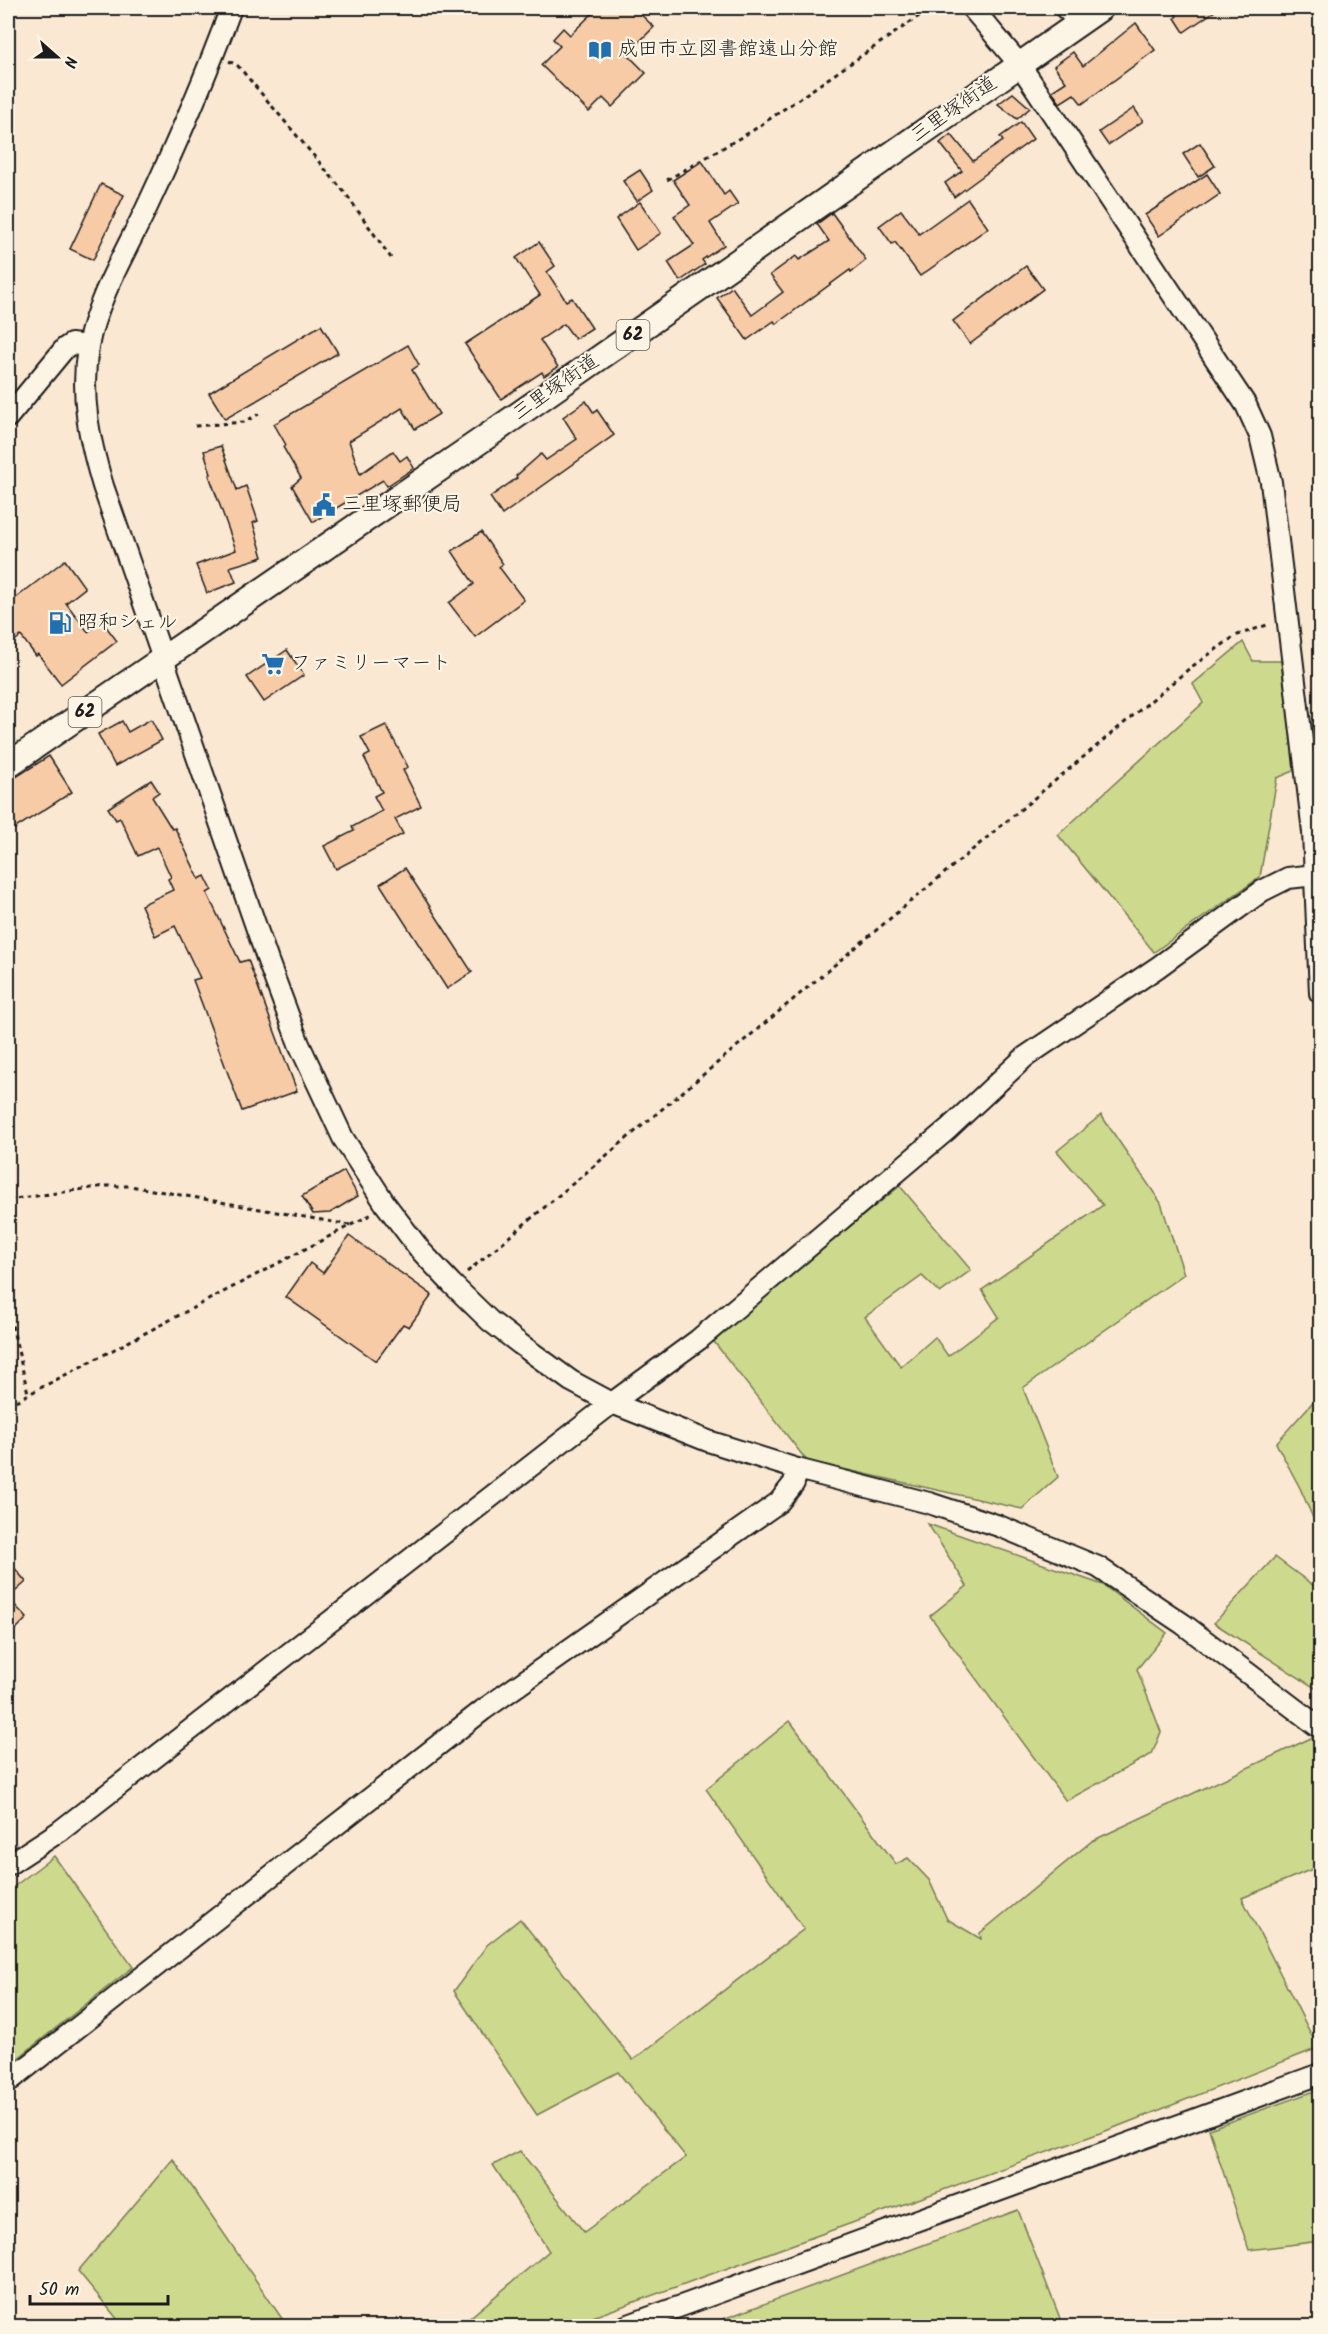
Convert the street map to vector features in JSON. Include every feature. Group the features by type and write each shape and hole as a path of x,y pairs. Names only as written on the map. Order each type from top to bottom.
{"main road":[{"name":"三里塚街道","path":"8,765 163,660 1020,64 1073,15 1101,8"}],"street":[{"path":"231,8 214,55 159,182 92,327 84,385 88,431 103,486 299,1044 343,1138 386,1205 421,1251 452,1284 490,1321 572,1381 612,1403 708,1441 797,1469 929,1503 999,1526 1098,1568 1183,1624 1320,1728"},
{"path":"972,8 1020,64 1246,405 1260,436 1271,482 1313,832 1320,993"},
{"path":"8,417 65,348 71,344 88,346"},
{"path":"8,1865 60,1831 612,1403 698,1341 948,1129 1025,1057 1158,967 1262,891 1288,878 1316,875"},
{"path":"8,2082 483,1710 779,1502 794,1483 797,1469"},
{"path":"626,2326 1320,2074"}],"path":[{"path":"667,180 707,154 752,131 931,8"},
{"path":"214,55 238,66 346,194 391,258"},
{"path":"195,426 244,422 259,414"},
{"path":"452,1284 1190,668 1235,636 1272,623 1287,622"},
{"path":"8,1200 96,1187 130,1186 352,1226"},
{"path":"8,1405 352,1226 386,1205"},
{"path":"8,1308 28,1394"}],"green space":[{"path":"1243,642 1253,661 1281,661 1296,770 1277,778 1260,877 1154,952 1058,835 1203,703 1193,684"},
{"path":"1101,1115 1161,1203 1184,1274 1023,1388 1058,1477 1022,1509 807,1461 711,1338 900,1186 971,1270 940,1293 922,1276 865,1317 901,1367 935,1337 948,1356 999,1317 982,1290 1103,1205 1057,1151"},
{"path":"1320,1394 1320,1534 1300,1488 1276,1443"},
{"path":"928,1524 1103,1585 1167,1633 1137,1669 1161,1732 1152,1754 1066,1801 930,1616 967,1586"},
{"path":"1275,1557 1318,1589 1320,1587 1320,1689 1318,1690 1214,1623"},
{"path":"790,1721 896,1864 908,1858 929,1880 947,1919 981,1939 980,1933 1092,1841 1311,1738 1320,1746 1320,1866 1242,1898 1318,2048 1111,2129 568,2326 460,2326 549,2251 493,2165 520,2151 584,2232 686,2157 618,2072 537,2115 454,1991 487,1945 520,1919 633,2060 804,1929 706,1789"},
{"path":"54,1856 133,1967 8,2066 8,1891"},
{"path":"1320,2089 1320,2241 1249,2250 1209,2129"},
{"path":"173,2159 285,2323 280,2326 123,2326 78,2271"},
{"path":"1018,2210 1063,2326 701,2326 707,2325"}],"building":[{"path":"598,8 634,8 654,27 627,54 646,73 612,107 603,98 589,112 541,65 560,46 553,39 563,28 570,35"},
{"path":"1171,8 1219,8 1184,32"},
{"path":"1136,23 1155,50 1082,104 1074,94 1060,103 1052,91 1066,82 1054,66 1073,52 1083,66"},
{"path":"1013,93 1030,108 1017,119 998,104"},
{"path":"1134,108 1143,121 1108,145 1099,132"},
{"path":"1021,122 1033,139 954,197 945,183 962,171 940,143 951,134 973,161 1003,141 1000,137"},
{"path":"1200,143 1215,166 1198,177 1183,154"},
{"path":"702,161 724,195 729,191 738,204 710,223 724,245 702,260 705,264 680,281 668,262 694,245 674,216 690,205 673,180"},
{"path":"640,170 653,190 637,201 623,181"},
{"path":"1207,174 1220,194 1159,236 1145,215"},
{"path":"101,184 124,195 93,260 70,249"},
{"path":"968,199 988,228 920,276 895,242 892,244 879,226 901,210 919,234"},
{"path":"640,202 661,233 636,250 616,219"},
{"path":"832,213 866,260 776,324 774,321 747,340 717,298 732,287 752,315 763,307 783,292 770,275 796,256 799,260 829,241 817,224"},
{"path":"539,242 555,266 547,272 566,301 572,298 592,328 575,339 564,324 540,340 558,367 544,376 542,372 501,399 465,344 540,295 516,258"},
{"path":"1026,266 1043,289 970,344 953,321"},
{"path":"321,325 338,353 225,419 209,393"},
{"path":"408,345 419,365 412,370 439,414 415,429 402,408 349,441 360,474 393,451 400,461 407,456 414,468 387,486 383,480 313,522 292,486 301,478 283,447 286,445 274,424"},
{"path":"586,401 594,413 597,410 614,435 502,515 490,497 517,478 516,476 541,454 546,460 577,439 563,417"},
{"path":"221,446 237,490 246,486 258,521 253,523 263,557 230,567 236,582 207,593 196,565 236,550 209,475 211,474 204,451"},
{"path":"481,532 503,564 499,567 524,600 475,637 449,603 474,584 452,551"},
{"path":"65,560 85,588 66,603 88,632 102,621 117,641 61,684 21,636 8,646 8,604"},
{"path":"287,650 304,675 264,702 247,677"},
{"path":"151,719 162,740 115,766 98,734 122,721 128,732"},
{"path":"386,725 408,767 403,770 421,806 395,819 403,834 336,869 324,846 354,831 352,827 382,811 374,796 382,792 364,757 370,754 361,737"},
{"path":"49,756 72,792 8,833 8,782"},
{"path":"151,780 159,792 152,797 172,829 175,828 199,879 205,876 212,890 207,893 240,962 248,960 297,1091 242,1111 193,980 200,978 175,926 155,936 141,905 173,890 168,879 171,877 157,847 138,856 120,818 116,820 108,808"},
{"path":"405,868 472,972 447,989 380,884"},
{"path":"344,1171 358,1196 330,1213 313,1214 302,1196"},
{"path":"349,1236 432,1295 409,1327 403,1324 376,1361 286,1297 310,1263 323,1273"},
{"path":"8,1560 26,1582 8,1598"},
{"path":"8,1598 27,1618 8,1637"}],"place":[{"name":"成田市立図書館遠山分館","path":"600,50"},
{"name":"三里塚郵便局","path":"324,505"},
{"name":"昭和シェル","path":"60,623"},
{"name":"ファミリーマート","path":"273,664"}]}
